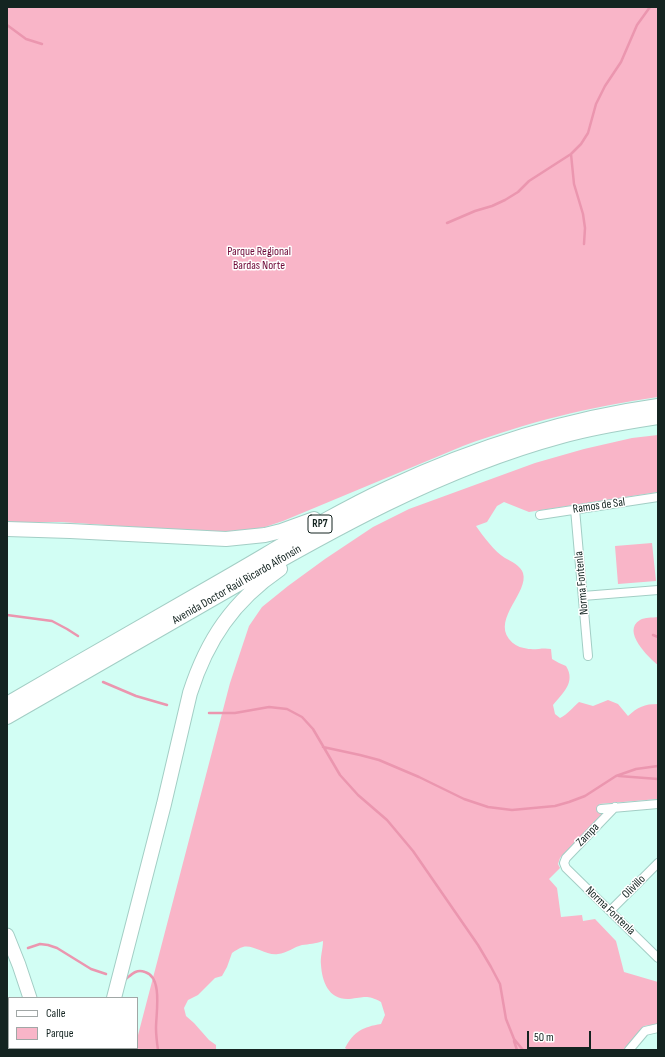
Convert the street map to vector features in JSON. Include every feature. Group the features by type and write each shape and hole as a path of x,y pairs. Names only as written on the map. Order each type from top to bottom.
{"highway":[{"name":"Avenida Doctor Raúl Ricardo Alfonsín","path":"7,704 312,528 388,488 455,460 525,435 617,412 658,406"},
{"name":"Avenida Doctor Raúl Ricardo Alfonsín","path":"7,717 341,526 439,479 512,451 563,435 658,417"},
{"path":"7,529 203,538 246,538 275,532 298,525 388,488"},
{"path":"114,997 164,804 190,693 208,646 236,607 260,584 341,526"},
{"path":"7,935 20,965 30,997"}],"street":[{"name":"Ramos de Sal","path":"540,515 658,497"},
{"name":"Norma Fontenla","path":"575,509 588,656"},
{"path":"583,596 658,590"},
{"path":"601,809 658,804"},
{"name":"Zampa","path":"564,863 566,858 615,807"},
{"name":"Norma Fontenla","path":"564,863 566,868 658,958"},
{"name":"Olivillo","path":"610,911 658,863"},
{"path":"629,1050 645,1031 658,1028"}],"green space":[{"name":"Parque Regional Bardas Norte","path":"7,7 658,7 658,397 559,416 487,437 283,521 265,527 247,530 210,532 61,522 7,522"},
{"path":"658,435 658,492 529,512 504,502 497,506 487,522 476,526 497,552 518,566 523,573 521,588 505,622 505,631 509,639 522,648 551,649 552,659 566,666 569,672 570,677 567,687 553,705 555,714 560,718 568,713 579,702 593,706 608,700 618,704 628,716 635,710 642,707 658,704 658,799 599,804 600,813 603,813 560,858 558,864 560,868 549,879 557,888 561,917 582,915 583,921 595,919 616,941 624,972 658,982 658,1024 644,1026 623,1050 348,1050 345,1048 348,1042 356,1034 364,1028 381,1024 385,1015 381,1002 365,997 342,999 328,989 323,978 321,965 323,941 302,945 278,954 269,953 251,947 243,947 232,953 222,976 215,978 198,995 188,1000 184,1008 186,1016 209,1040 216,1045 216,1050 134,1050 138,1049 138,1035 230,683 249,626 262,607 325,559 373,527 409,509 535,463 584,449 632,438"},
{"path":"652,543 656,581 618,584 615,546"},
{"path":"658,617 658,665 643,651 638,644 634,631 635,625 640,620"}],"waterway":[{"path":"447,223 505,200 518,192 529,181 571,154 581,144 588,133 596,104 605,86 621,62 637,25 650,7"},
{"path":"7,25 26,39 42,44"},
{"path":"571,154 574,184 583,214 585,228 584,244"},
{"path":"7,615 52,621 78,636"},
{"path":"653,635 658,637"},
{"path":"103,682 136,696 167,705"},
{"path":"209,713 235,713 269,707 287,709 302,717 313,729 340,775 358,795 387,820 413,851 478,945 500,984 506,1019 514,1039 523,1050"},
{"path":"323,747 379,760 419,777 464,799 488,807 512,810 555,806 569,802 585,796 616,776 636,769 658,766"},
{"path":"619,776 658,779"},
{"path":"28,948 40,944 48,945 57,948 91,969 106,974"},
{"path":"126,979 134,972 142,971 151,975 154,981 157,996 156,1037 158,1050"},
{"path":"514,1041 517,1050"}]}
